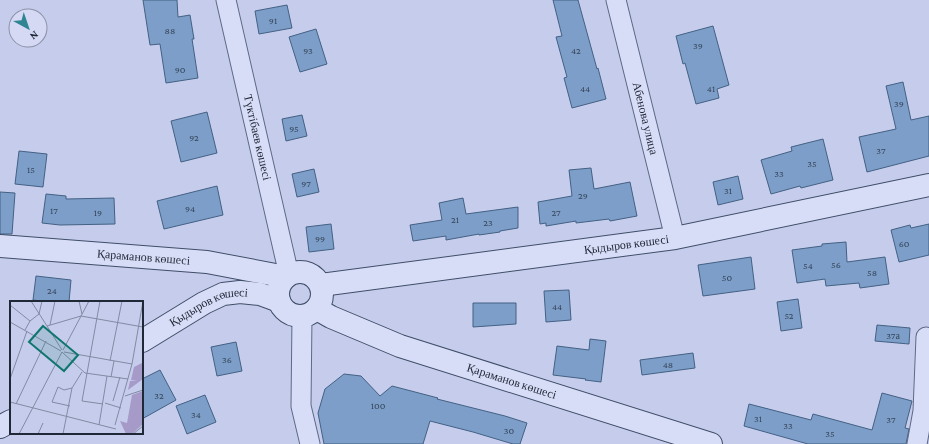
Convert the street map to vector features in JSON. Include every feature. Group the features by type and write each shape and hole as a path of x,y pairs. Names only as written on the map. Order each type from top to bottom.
{"street":[{"name":"Түктібаев көшесі","path":"226,0 288,276"},
{"name":"Абенова улица","path":"616,0 675,238"},
{"name":"Қыдыров көшесі","path":"320,285 675,238 929,185"},
{"name":"Қараманов көшесі","path":"0,246 206,262 288,276"},
{"path":"204,303 211,293 213,281 211,271 206,262"},
{"path":"296,272 303,272 310,274 320,285 322,293 321,302 309,312 295,315 282,308 279,301 278,292 280,284 288,276 296,272"},
{"name":"Қыдыров көшесі","path":"143,340 204,303 223,294 240,292 260,294 279,301"},
{"name":"Қараманов көшесі","path":"309,312 331,317 400,346 711,444"},
{"path":"309,312 301,406 310,444"},
{"path":"916,444 923,411 926,337"},
{"path":"0,427 10,422"}],"building":[{"path":"143,0 177,0 178,17 190,15 198,78 166,83 160,44 150,45"},
{"path":"553,0 578,0 606,99 572,108 564,78 567,77 556,37 562,36"},
{"path":"287,5 292,28 259,34 255,11"},
{"path":"713,26 729,85 717,89 719,98 696,104 676,36"},
{"path":"316,29 327,64 300,72 289,37"},
{"path":"903,82 911,120 929,116 929,156 867,172 859,137 896,129 886,86"},
{"path":"207,112 217,153 181,162 171,121"},
{"path":"302,115 307,136 286,141 282,119"},
{"path":"823,139 833,180 801,188 800,186 771,194 761,160 792,151 791,147"},
{"path":"19,151 47,154 43,187 15,184"},
{"path":"591,168 594,189 630,182 637,216 610,221 609,219 576,223 576,221 546,226 546,223 540,224 538,202 572,196 569,170"},
{"path":"314,169 319,192 297,197 292,174"},
{"path":"738,176 743,199 718,205 713,182"},
{"path":"217,186 223,215 164,229 157,201"},
{"path":"0,192 15,193 12,234 0,234"},
{"path":"46,194 66,196 66,199 114,198 115,224 60,225 42,223"},
{"path":"463,198 466,214 518,207 518,228 446,240 446,236 413,241 410,225 442,220 439,203"},
{"path":"331,224 334,249 309,252 306,227"},
{"path":"929,224 929,255 899,262 891,230 910,225 911,228"},
{"path":"846,242 847,262 885,257 889,284 860,288 859,283 826,286 825,279 797,283 792,250 822,246 822,244"},
{"path":"751,257 755,289 703,296 698,265"},
{"path":"36,276 71,280 69,301 33,300"},
{"path":"569,290 571,320 546,322 544,291"},
{"path":"798,299 802,328 781,331 777,302"},
{"path":"473,303 516,303 516,324 473,327"},
{"path":"877,325 910,328 909,344 875,341"},
{"path":"590,339 606,341 601,382 553,375 557,346 589,350"},
{"path":"236,342 242,371 217,376 211,347"},
{"path":"693,353 695,368 642,375 640,360"},
{"path":"160,370 176,400 143,418 143,378"},
{"path":"344,374 361,376 380,396 392,386 527,423 520,444 513,444 430,421 423,444 324,444 318,413 325,389"},
{"path":"882,393 912,401 905,428 909,429 906,444 808,444 744,426 749,404 811,420 813,414 872,430"},
{"path":"205,395 216,422 187,434 176,406"}]}
